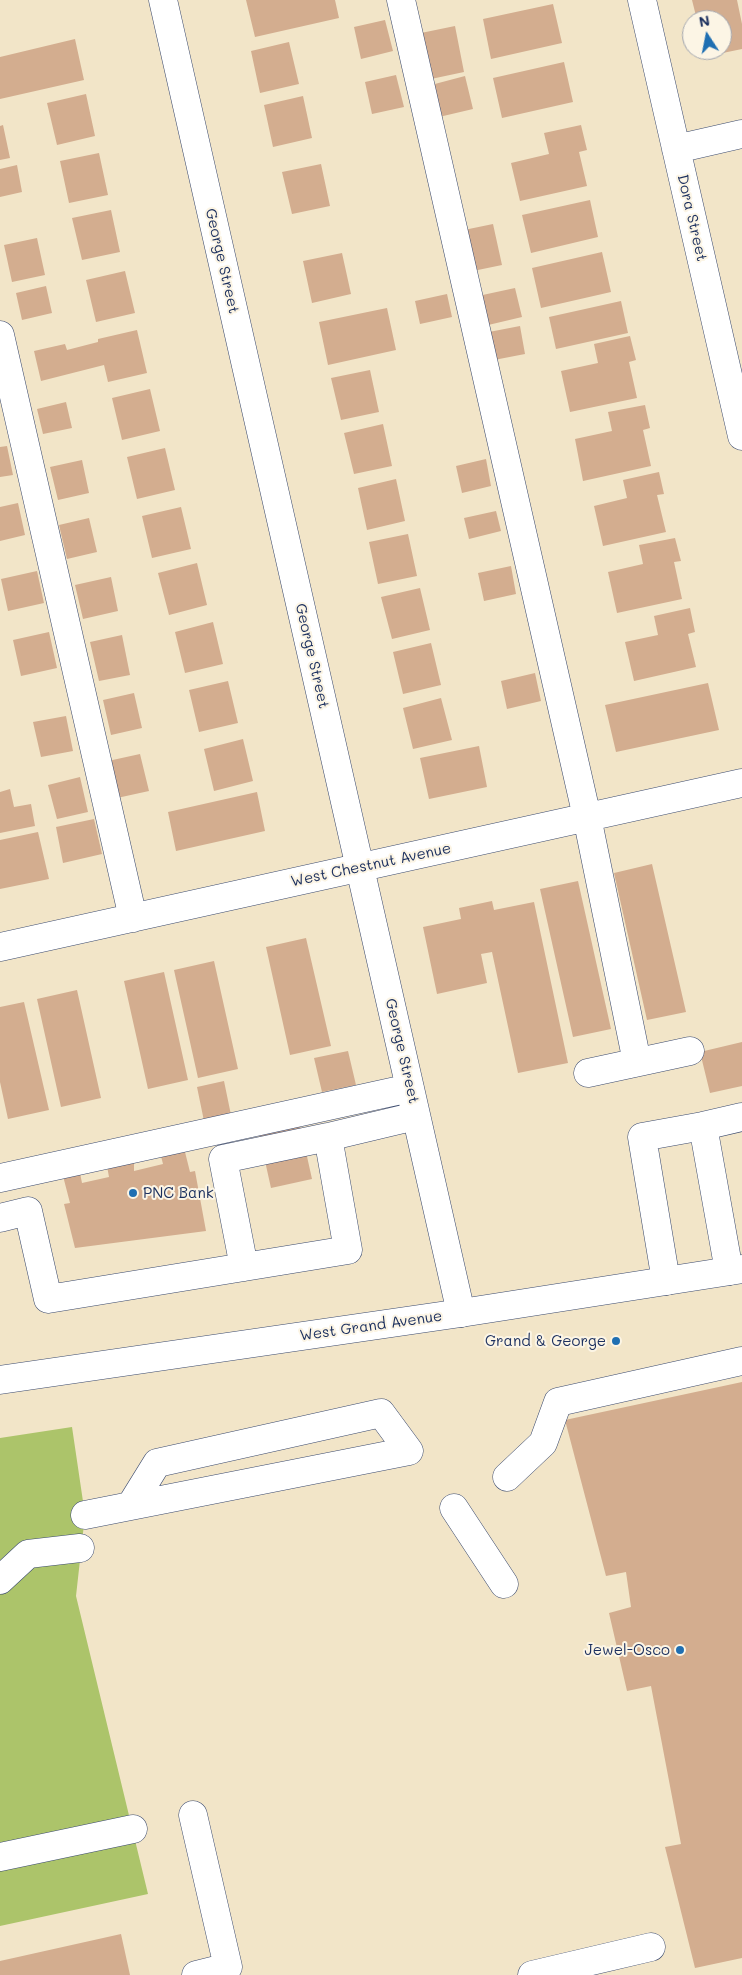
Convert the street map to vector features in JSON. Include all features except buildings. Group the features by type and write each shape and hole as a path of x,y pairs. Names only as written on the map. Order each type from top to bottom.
{"street":[{"name":"George Street","path":"163,0 461,1312"},
{"path":"401,0 587,817 637,1062"},
{"name":"Dora Street","path":"642,0 742,436"},
{"path":"676,149 742,134"},
{"path":"0,335 133,918"},
{"name":"West Chestnut Avenue","path":"0,947 742,783"},
{"path":"588,1073 690,1051"},
{"path":"0,1178 410,1088"},
{"path":"244,1267 223,1160 416,1116"},
{"path":"666,1281 642,1137 742,1117"},
{"path":"703,1126 735,1270"},
{"path":"0,1218 28,1211 48,1299 348,1250 328,1137"},
{"name":"West Grand Avenue","path":"0,1380 735,1270"},
{"path":"507,1477 543,1443 558,1402 742,1361"},
{"path":"85,1515 409,1451 381,1413 157,1463 131,1505"},
{"path":"454,1508 504,1584"},
{"path":"0,1580 28,1554 80,1548"},
{"path":"193,1815 228,1967 196,1975"},
{"path":"0,1857 133,1828"},
{"path":"532,1975 651,1947"}],"green space":[{"path":"72,1427 85,1515 76,1596 148,1894 0,1926 0,1438"}],"place":[{"name":"PNC Bank","path":"133,1193"},
{"name":"Grand & George","path":"616,1341"},
{"name":"Jewel-Osco","path":"680,1650"}]}
